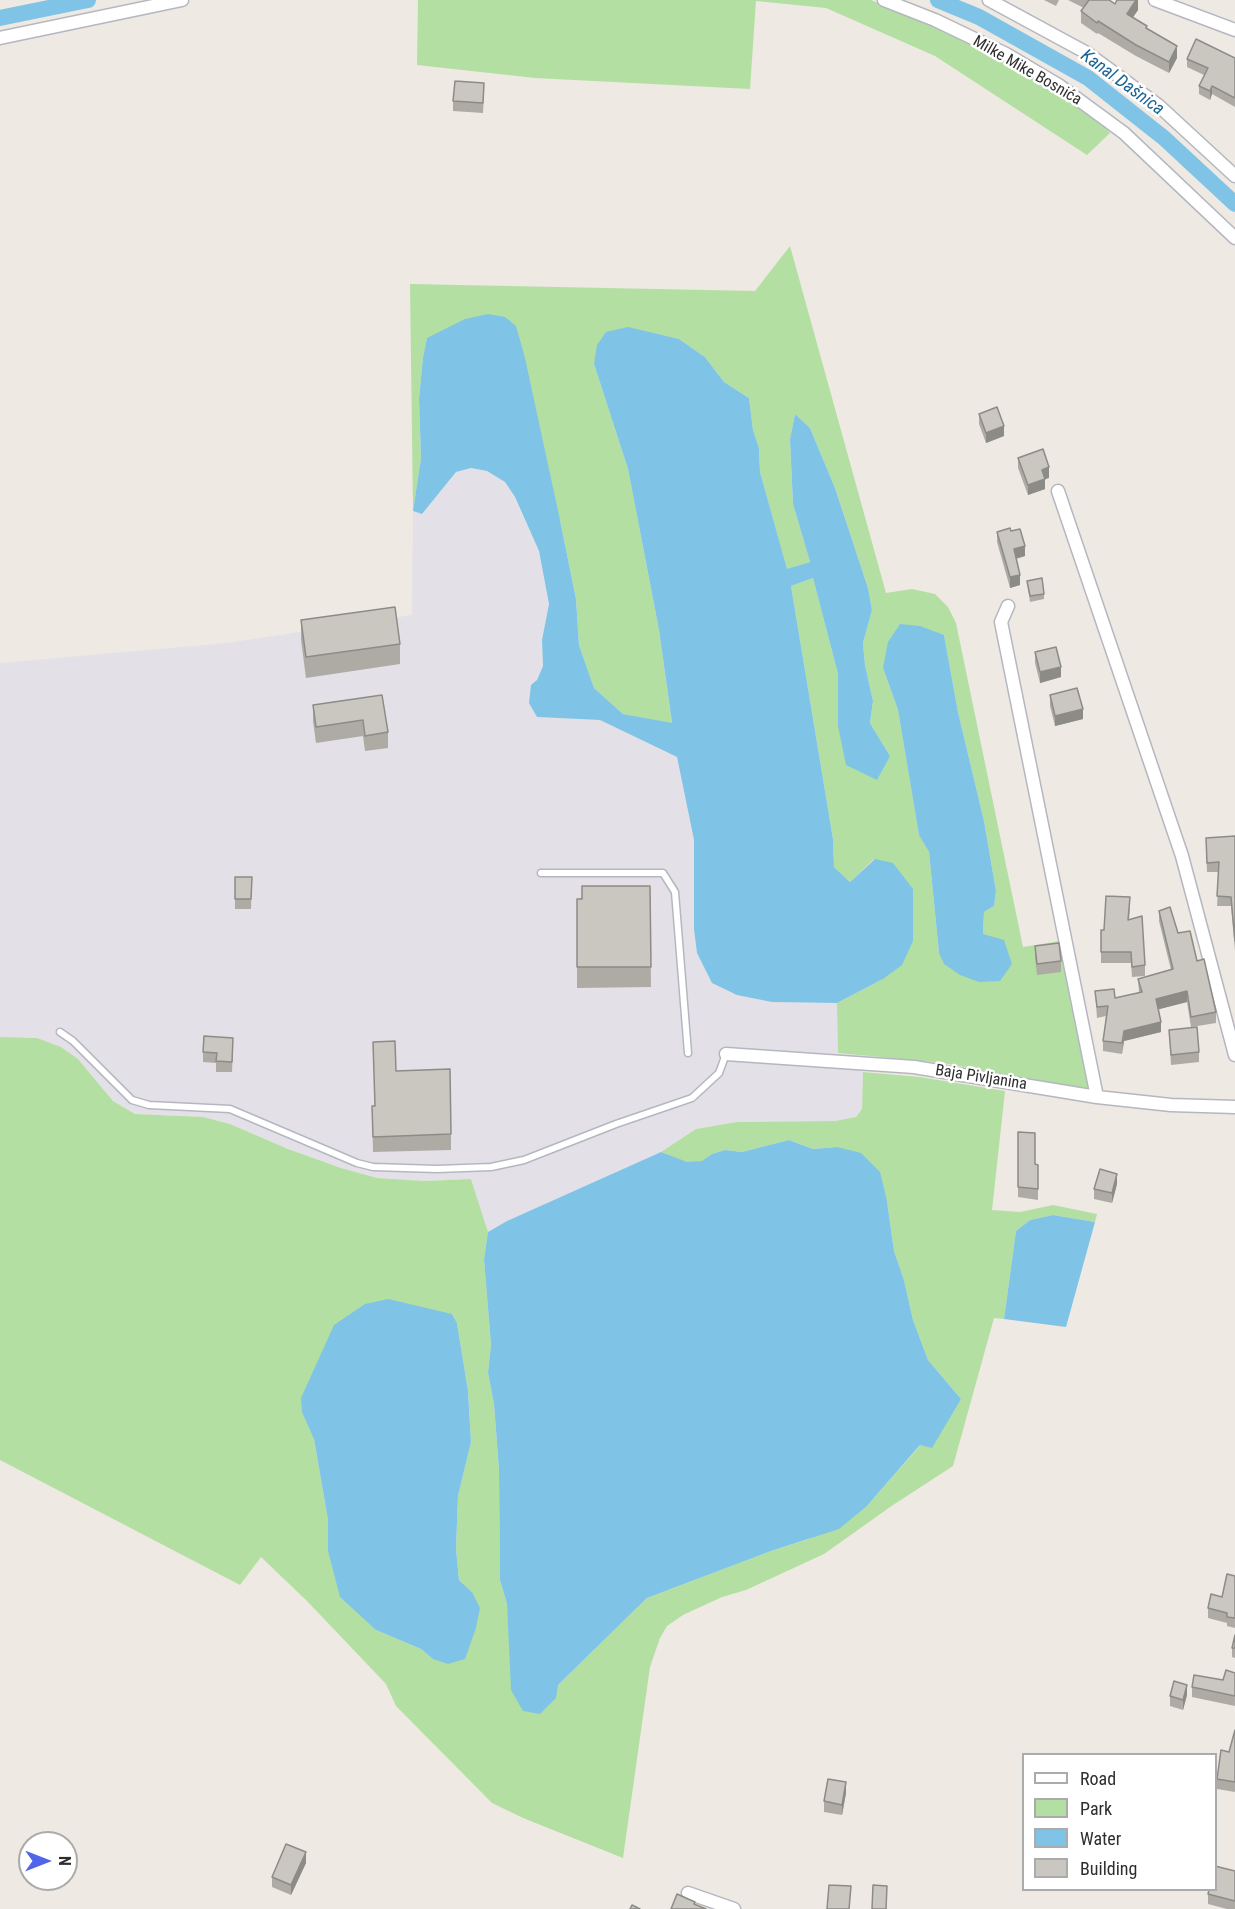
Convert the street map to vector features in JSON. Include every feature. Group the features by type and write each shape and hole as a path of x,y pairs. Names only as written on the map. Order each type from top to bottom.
{"street":[{"path":"0,39 182,0"},
{"name":"Milke Mike Bosnića","path":"884,0 1006,54 1060,86 1124,134 1235,238"},
{"path":"989,0 1087,53 1158,105 1235,176"},
{"path":"1155,0 1235,30"},
{"path":"1058,491 1182,856 1235,1055"},
{"path":"1008,606 1001,622 1097,1097"},
{"name":"Baja Pivljanina","path":"726,1054 915,1067 1097,1097 1170,1105 1235,1107"},
{"path":"688,1893 734,1909"}],"lane":[{"path":"541,873 663,873 675,892 688,1053"},
{"path":"60,1032 73,1041 132,1100 149,1105 231,1109 357,1163 373,1167 491,1167 524,1160 616,1124 692,1098 719,1073 726,1054"}],"shaded area":[{"path":"471,468 487,471 505,482 515,498 539,551 549,604 542,640 543,666 537,680 536,717 600,720 677,757 694,840 694,929 697,953 712,982 772,1002 837,1003 838,1053 861,1055 863,1072 862,1109 856,1117 835,1121 737,1122 696,1129 661,1152 507,1221 488,1232 471,1179 424,1181 377,1178 288,1149 230,1124 203,1117 135,1114 113,1101 78,1059 37,1038 0,1037 0,663 227,643 412,615 413,511 422,514 456,472"}],"green space":[{"path":"418,0 871,0 1005,60 1058,91 1096,118 1110,133 1087,155 935,56 826,8 756,1 750,89 535,78 417,65"},
{"path":"790,246 886,593 912,589 935,594 948,607 956,623 1023,947 1060,941 1089,1087 1084,1090 943,1063 838,1053 837,1003 883,979 874,859 850,882 834,867 833,839 791,586 813,578 838,674 838,726 890,756 870,723 873,701 863,643 872,610 868,588 835,488 810,428 795,414 790,439 793,504 810,562 787,570 760,472 759,448 753,430 749,398 724,382 705,357 679,339 656,334 594,364 628,469 659,630 672,724 623,714 594,688 579,645 576,599 560,520 427,338 419,399 421,458 413,511 410,284 755,291","holes":["944,635 958,712 984,821 996,891 994,906 984,912 983,934 939,953 929,852 919,834 898,710 883,668"]},
{"path":"0,1037 37,1038 61,1047 78,1059 113,1101 135,1114 203,1117 230,1124 288,1149 377,1178 424,1181 471,1179 488,1232 484,1259 491,1345 488,1373 494,1404 499,1470 500,1580 507,1604 509,1631 558,1685 647,1598 809,1539 867,1506 961,1399 928,1360 913,1320 904,1280 894,1251 887,1201 837,1147 813,1149 789,1140 742,1152 725,1150 712,1154 703,1161 687,1163 661,1152 696,1129 737,1122 835,1121 856,1117 862,1109 863,1072 920,1077 1005,1091 992,1210 1020,1212 1053,1205 1097,1214 1095,1222 1053,1215 1030,1220 1016,1231 1004,1319 994,1318 953,1466 824,1554 746,1590 722,1597 683,1615 667,1626 660,1638 650,1667 623,1858 523,1818 492,1803 396,1706 386,1684 307,1601 261,1557 240,1585 0,1460","holes":["452,1314 457,1323 468,1391 471,1442 458,1496 456,1549 459,1580 472,1592 433,1659 421,1649 376,1630 328,1551 328,1520 314,1439"]}],"water":[{"path":"488,314 505,317 516,326 525,358 576,599 579,645 594,688 623,714 672,723 659,630 628,469 594,364 597,345 606,332 628,327 679,339 705,357 724,382 749,398 753,430 759,448 760,472 787,569 810,562 793,504 790,439 795,414 810,428 835,488 868,588 872,610 863,643 873,701 870,723 890,756 877,780 846,765 838,726 838,674 813,578 791,586 833,839 834,867 850,882 875,859 893,863 913,889 913,941 902,965 883,979 837,1003 772,1002 737,995 712,983 697,953 694,929 694,840 677,757 600,720 537,717 529,703 531,685 537,680 543,666 542,640 549,604 539,551 515,497 505,482 487,471 471,468 456,472 422,514 413,511 421,458 419,399 427,338 465,319"},
{"path":"900,624 920,626 944,635 958,712 984,821 996,891 994,906 984,912 983,934 1004,940 1012,964 1000,981 979,982 960,975 944,964 939,953 929,852 919,835 898,710 883,668 888,642"},
{"path":"789,1140 813,1149 837,1147 861,1153 880,1172 887,1201 894,1251 904,1280 913,1320 928,1360 961,1399 932,1448 920,1445 867,1506 839,1529 771,1551 647,1598 558,1685 556,1698 540,1714 523,1711 511,1690 507,1604 500,1580 499,1470 494,1404 488,1373 491,1345 484,1259 488,1232 507,1221 661,1152 687,1162 702,1161 712,1154 725,1150 742,1152"},
{"path":"1053,1215 1095,1222 1066,1327 1004,1319 1016,1231 1030,1220"},
{"path":"388,1299 452,1314 457,1323 468,1391 471,1442 458,1496 456,1549 459,1580 472,1592 480,1608 476,1628 465,1659 448,1664 433,1659 421,1649 376,1630 340,1597 328,1551 328,1520 314,1439 302,1412 301,1398 334,1325 365,1304"}],"building":[{"path":"1089,0 1109,0 1115,4 1117,0 1136,0 1127,14 1177,46 1169,62 1098,21 1097,23 1081,11"},
{"path":"1196,39 1235,58 1235,98 1212,86 1210,91 1199,86 1208,68 1187,59"},
{"path":"455,81 484,83 483,103 453,101"},
{"path":"997,407 1004,426 986,433 979,414"},
{"path":"1043,449 1049,467 1042,470 1045,479 1028,485 1018,458"},
{"path":"1010,528 1011,531 1020,529 1025,546 1014,549 1020,575 1010,577 997,532"},
{"path":"1042,578 1044,594 1030,596 1027,581"},
{"path":"395,607 400,644 306,657 301,620"},
{"path":"1056,647 1061,667 1040,672 1035,652"},
{"path":"1077,688 1083,709 1055,716 1050,695"},
{"path":"382,695 388,732 365,736 363,720 316,727 313,705"},
{"path":"1235,836 1235,941 1231,897 1217,896 1219,862 1207,863 1206,838"},
{"path":"235,877 252,877 251,899 235,899"},
{"path":"582,886 650,886 651,967 577,967 577,899 582,899"},
{"path":"1106,896 1130,897 1128,920 1142,916 1145,965 1132,967 1131,952 1101,952 1101,930 1104,930"},
{"path":"1170,907 1178,933 1190,931 1197,961 1204,959 1216,1012 1191,1017 1187,991 1156,999 1161,1022 1124,1031 1122,1043 1103,1041 1108,1006 1097,1007 1095,991 1114,989 1115,998 1142,992 1138,979 1173,969 1159,911"},
{"path":"1059,943 1061,961 1037,964 1035,946"},
{"path":"1197,1027 1199,1052 1171,1055 1169,1030"},
{"path":"204,1036 233,1038 232,1062 216,1061 217,1053 203,1052"},
{"path":"395,1041 396,1071 450,1069 451,1134 373,1137 372,1106 375,1106 373,1042"},
{"path":"1018,1132 1035,1133 1038,1189 1018,1187"},
{"path":"1100,1169 1117,1174 1112,1193 1094,1189"},
{"path":"1227,1574 1235,1576 1235,1618 1227,1617 1227,1613 1208,1608 1211,1594 1222,1597"},
{"path":"1226,1670 1235,1673 1235,1696 1192,1687 1194,1675 1223,1680"},
{"path":"1174,1681 1187,1685 1183,1700 1170,1696"},
{"path":"1235,1730 1235,1782 1217,1779 1221,1750 1229,1752"},
{"path":"828,1779 846,1782 842,1805 824,1801"},
{"path":"286,1844 306,1852 291,1885 272,1877"},
{"path":"1217,1866 1235,1871 1235,1901 1208,1894 1209,1891 1217,1891"},
{"path":"829,1885 851,1886 849,1909 827,1909"},
{"path":"873,1885 887,1886 886,1909 872,1909"},
{"path":"677,1894 695,1902 694,1904 706,1909 671,1909"}],"waterway":[{"name":"Kanal Dašnica","path":"0,18 88,0"},
{"name":"Kanal Dašnica","path":"938,0 979,17 1088,78 1164,138 1235,204"}]}
